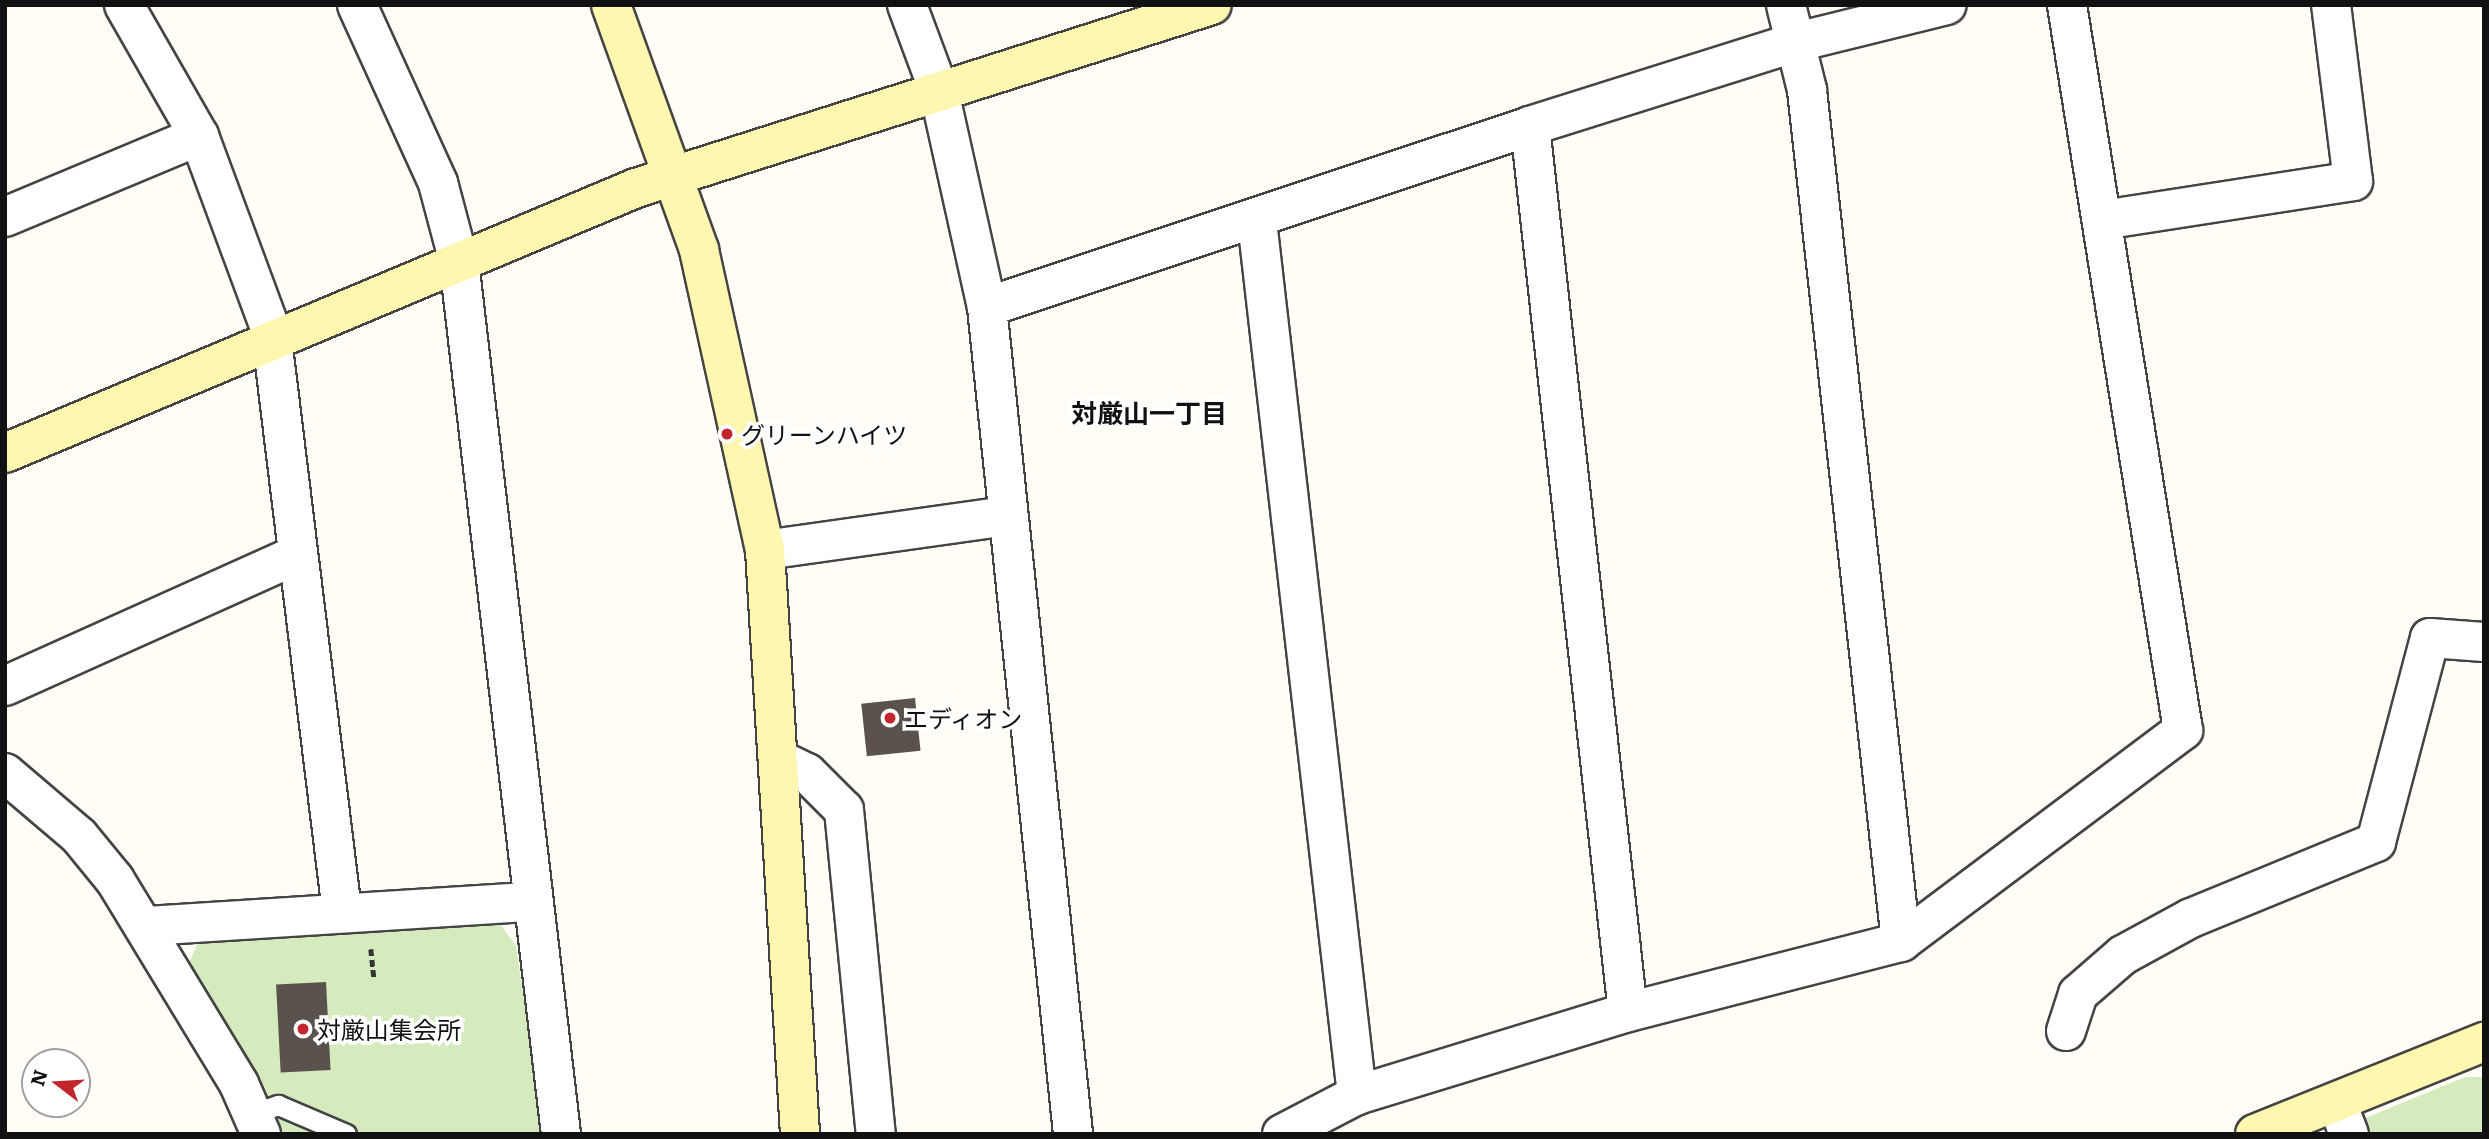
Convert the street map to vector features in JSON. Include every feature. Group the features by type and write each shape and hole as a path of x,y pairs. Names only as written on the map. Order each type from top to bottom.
{"street":[{"path":"124,5 199,136 273,340 296,555 342,912"},
{"path":"357,5 438,183 459,262 531,902 561,1134"},
{"path":"611,5 699,250 765,550 780,760 800,1134"},
{"path":"907,5 939,91 987,307 1073,1134"},
{"path":"5,453 673,174 1212,5"},
{"path":"1786,5 1797,42 1901,942"},
{"path":"987,307 1256,221 1530,126 1797,42 1947,5"},
{"path":"1282,1134 1357,1095 1628,1012 1901,942 2183,730 2067,5"},
{"path":"2102,220 2353,181 2331,5"},
{"path":"1530,126 1628,1012"},
{"path":"5,217 199,136"},
{"path":"1256,221 1357,1095"},
{"path":"765,550 1007,516"},
{"path":"5,686 296,555"},
{"path":"2066,1031 2078,994 2123,955 2191,918 2376,842 2430,638 2484,642"},
{"path":"780,760 807,773 844,810 876,1134"},
{"path":"5,773 79,836 146,926 257,1124"},
{"path":"146,926 531,902"},
{"path":"2255,1134 2343,1118 2484,1042"}],"lane":[{"path":"257,1124 278,1105 346,1134"}],"green space":[{"path":"498,921 516,946 544,1134 283,1134 263,1086 188,965 200,938"},
{"path":"2465,1077 2484,1077 2484,1134 2327,1134"}],"building":[{"name":"エディオン","path":"915,698 921,751 867,756 861,704"},
{"name":"対厳山集会所","path":"326,982 331,1070 281,1072 276,985"}],"place":[{"name":"グリーンハイツ","path":"727,434"},
{"name":"エディオン","path":"890,718"},
{"name":"対厳山集会所","path":"303,1029"}],"district":[{"name":"対厳山一丁目","path":"1149,412"}]}
